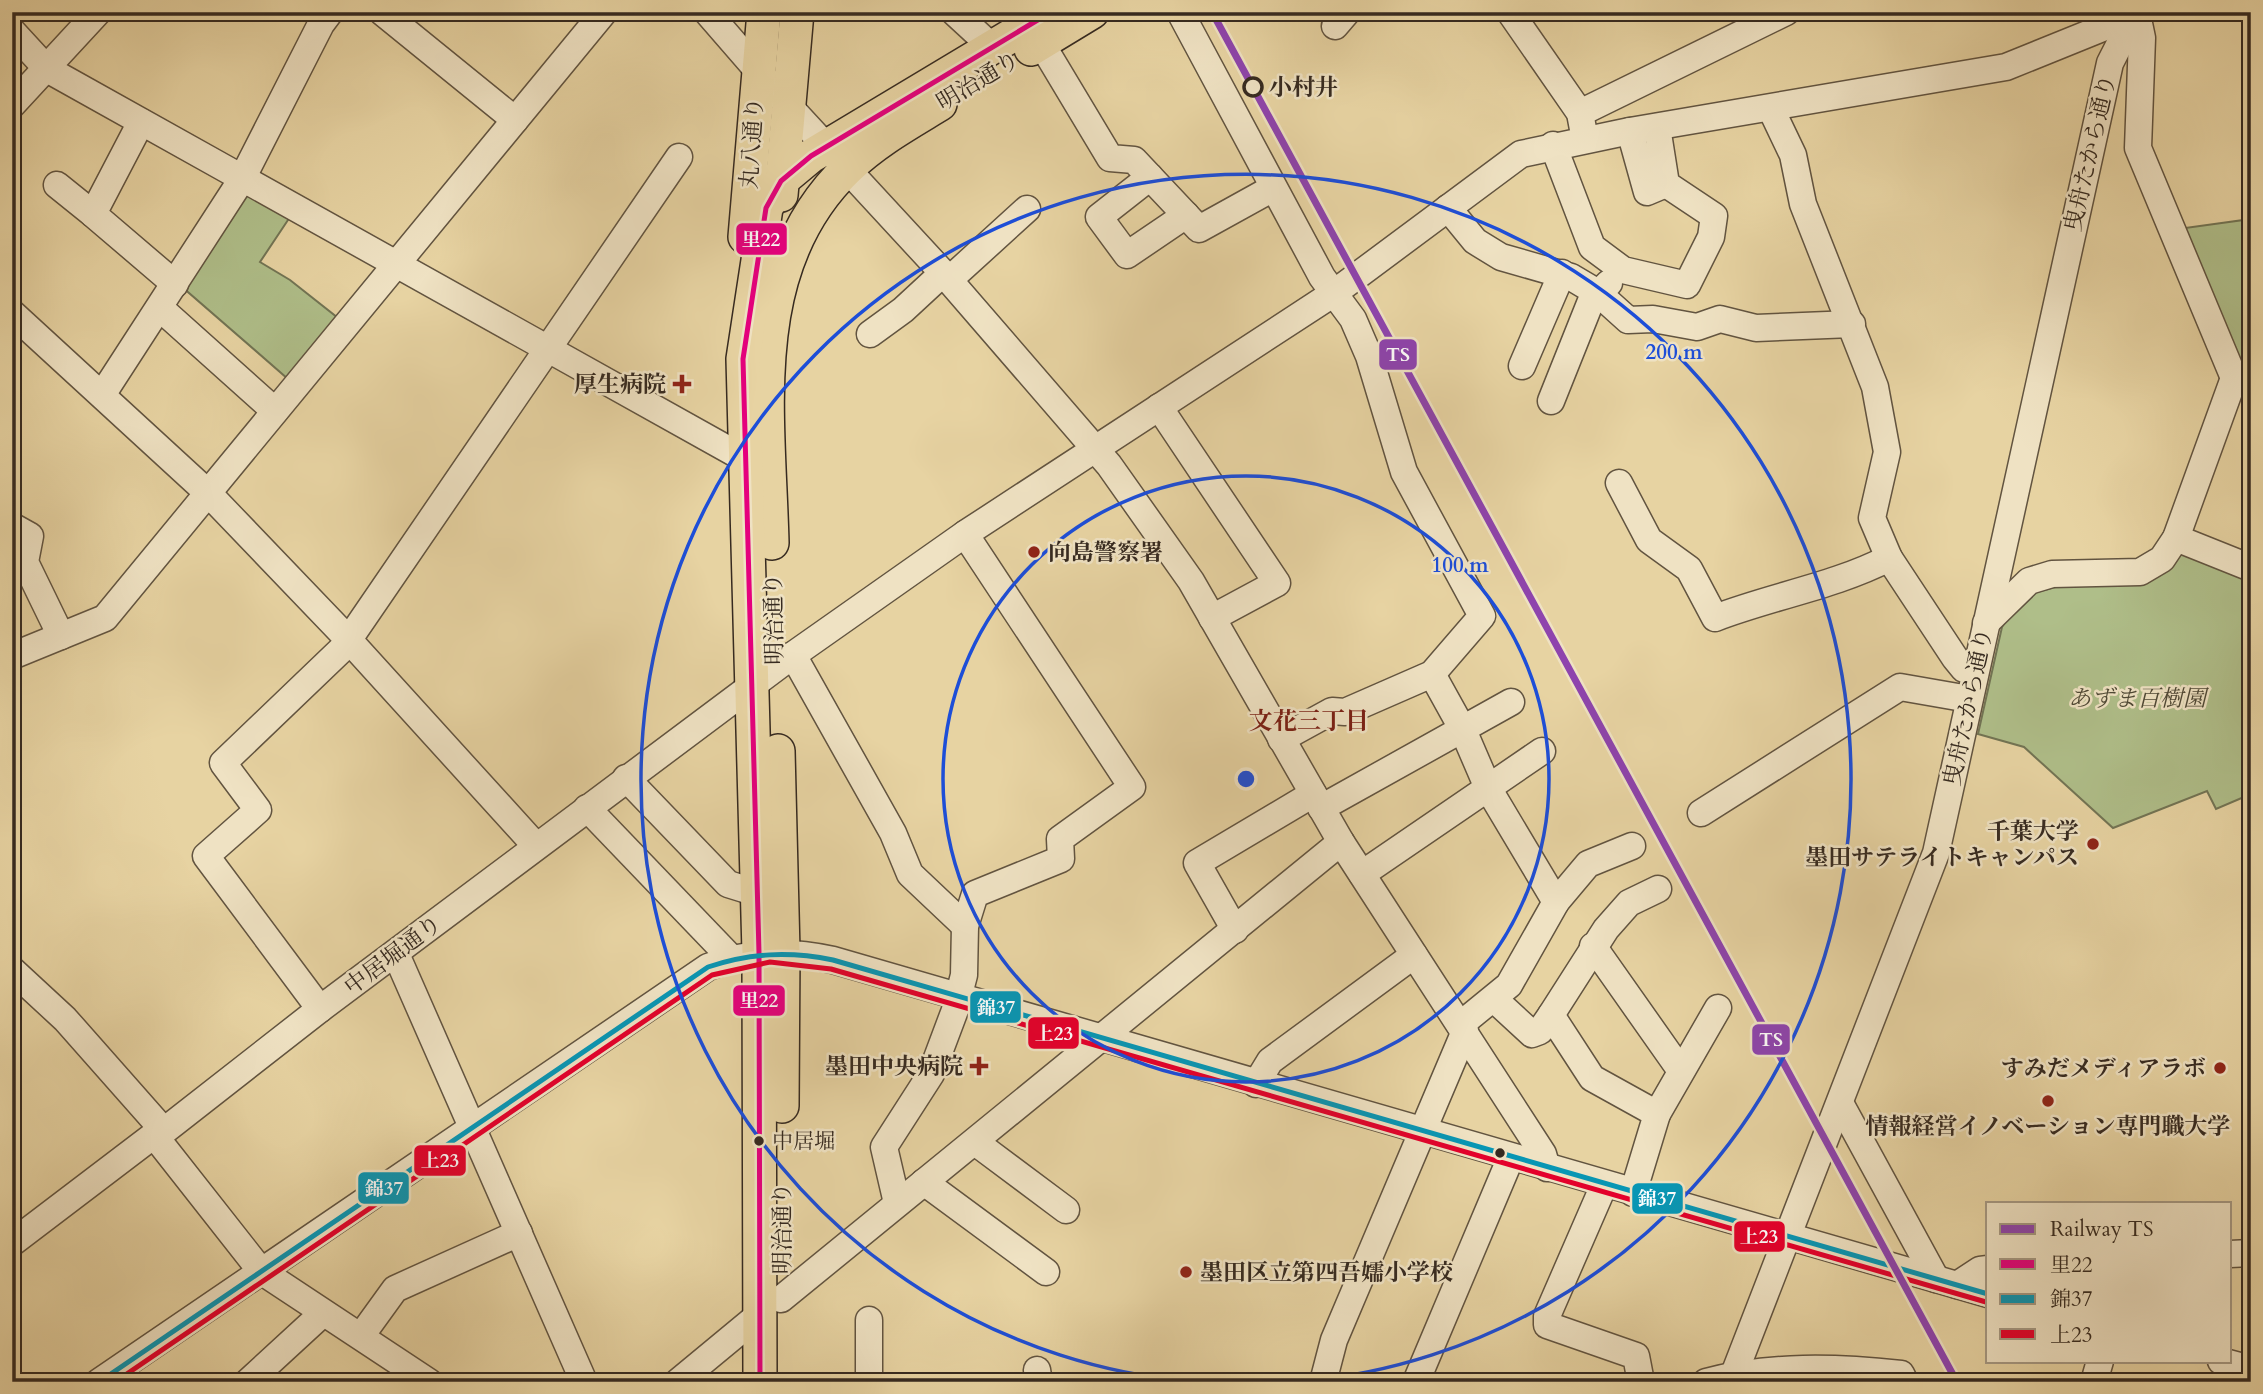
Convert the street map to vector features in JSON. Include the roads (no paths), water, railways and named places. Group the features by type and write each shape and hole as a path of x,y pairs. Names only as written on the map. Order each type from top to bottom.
{"main road":[{"name":"丸八通り","path":"743,359 743,280 757,69 764,12"},
{"name":"丸八通り","path":"773,304 786,103 797,12"},
{"name":"明治通り","path":"758,954 774,670 769,368 773,304 782,271 802,227 823,196 838,156 992,47 1093,12"},
{"name":"明治通り","path":"781,1382 770,1307 757,893 774,670 747,460 743,359 762,222 781,181 896,130 1046,27"},
{"name":"明治通り","path":"760,1382 770,1307"}],"street":[{"path":"12,105 98,12"},
{"path":"102,395 242,179 321,24 330,12"},
{"path":"382,12 515,120"},
{"path":"12,656 105,618 604,12"},
{"path":"707,12 786,103 838,156 946,277 1109,466 1191,581 1341,842 1543,1154 1547,1168"},
{"path":"954,12 992,47"},
{"path":"1180,12 1273,188 1334,293 1353,319 1369,356 1404,472 1482,616 1432,674 1345,712 1332,711 1281,739"},
{"path":"1510,12 1580,113 1585,140"},
{"path":"1580,113 1786,12"},
{"path":"1986,623 2029,581 2052,574 2140,572 2162,559 2176,538 2243,382 2138,148 2142,38 2138,13"},
{"name":"中居堀通り","path":"12,1243 626,778 774,670 965,534 1334,293 1521,154 1553,145 1630,131 2006,66 2138,13"},
{"name":"曳舟たから通り","path":"1736,1379 1787,1237 1936,853 2110,63 2138,13"},
{"path":"1046,27 1110,158 1134,160 1199,229 1273,188"},
{"path":"12,32 47,69 747,460"},
{"path":"1771,108 1793,155 1803,204 1875,387 1887,452 1872,518 1889,558 1955,658 1964,669 1975,672"},
{"path":"93,214 141,122"},
{"path":"1553,145 1592,247 1623,270 1687,285 1711,237 1714,216 1666,184 1657,127"},
{"path":"1630,131 1647,192 1666,184"},
{"path":"320,1009 206,856 258,810 223,763 343,648 347,638 679,156"},
{"path":"1150,177 1100,217 1127,255 1186,215"},
{"path":"57,185 175,284"},
{"path":"1448,208 1475,241 1501,257 1562,273 1598,293 1628,320 1653,318 1697,327 1720,319 1756,328 1852,324"},
{"path":"870,334 946,277 1027,209"},
{"path":"1551,401 1591,301 1623,270"},
{"path":"1522,366 1562,273"},
{"path":"160,308 275,411"},
{"path":"18,329 102,395 208,493 347,638 536,846"},
{"path":"1159,407 1277,583 1212,618"},
{"path":"1619,483 1649,540 1689,569 1715,618 1759,601 1865,570 1889,558"},
{"path":"12,526 30,536 25,562 61,636"},
{"path":"897,1203 884,1147 931,1074 959,996 964,975 965,926 975,894 1061,859 1060,839 1132,787 965,534"},
{"path":"2176,538 2251,568"},
{"path":"774,670 893,833 910,874 965,926"},
{"path":"1432,674 1464,730 1488,788 1556,902"},
{"path":"1701,813 1900,687 1969,699"},
{"path":"1236,930 1197,863 1464,730 1511,702"},
{"path":"1362,874 1542,751"},
{"path":"626,778 728,884 757,893"},
{"path":"587,808 758,954"},
{"path":"678,1382 1341,842"},
{"path":"1323,1382 1334,1340 1462,1028 1509,985 1556,902 1588,864 1632,846"},
{"path":"1494,999 1532,1034 1540,1031 1593,946 1629,903 1658,890"},
{"path":"1593,946 1681,1072"},
{"path":"396,954 584,1382"},
{"path":"99,1382 708,968 758,954 833,960 1986,1293"},
{"path":"1256,1084 1270,1061 1414,955"},
{"path":"12,970 65,1019 159,1133 261,1271 429,1382"},
{"path":"1633,1193 1657,1114 1718,1008"},
{"path":"1550,1015 1592,1078 1657,1114"},
{"path":"1840,1103 1946,1282"},
{"path":"975,1142 1066,1210"},
{"path":"1416,1382 1511,1157"},
{"path":"924,1182 1046,1272"},
{"path":"1604,1185 1547,1316 1547,1325 1636,1356 1641,1382"},
{"path":"361,1336 395,1289 519,1233"},
{"path":"2232,1254 2251,1253"},
{"path":"1946,1282 1986,1269"},
{"path":"248,1382 323,1313"},
{"path":"869,1320 869,1382"},
{"path":"2094,1382 2099,1362"},
{"path":"2225,1362 2251,1369"},
{"path":"1706,1382 1830,1367 1902,1374 1905,1382"}],"rail line":[{"name":"TS","path":"1212,12 1957,1382"}],"place":[{"name":"小村井","path":"1253,87"},
{"name":"厚生病院","path":"682,384"},
{"name":"向島警察署","path":"1034,552"},
{"name":"千葉大学 墨田サテライトキャンパス","path":"2093,844"},
{"name":"墨田中央病院","path":"979,1066"},
{"name":"すみだメディアラボ","path":"2220,1068"},
{"name":"情報経営イノベーション専門職大学","path":"2048,1101"},
{"name":"中居堀","path":"759,1141"},
{"name":"墨田区立第四吾嬬小学校","path":"1186,1272"}],"district":[{"name":"文花三丁目","path":"1309,721"}],"park label":[{"name":"あずま百樹園","path":"2137,698"}]}
